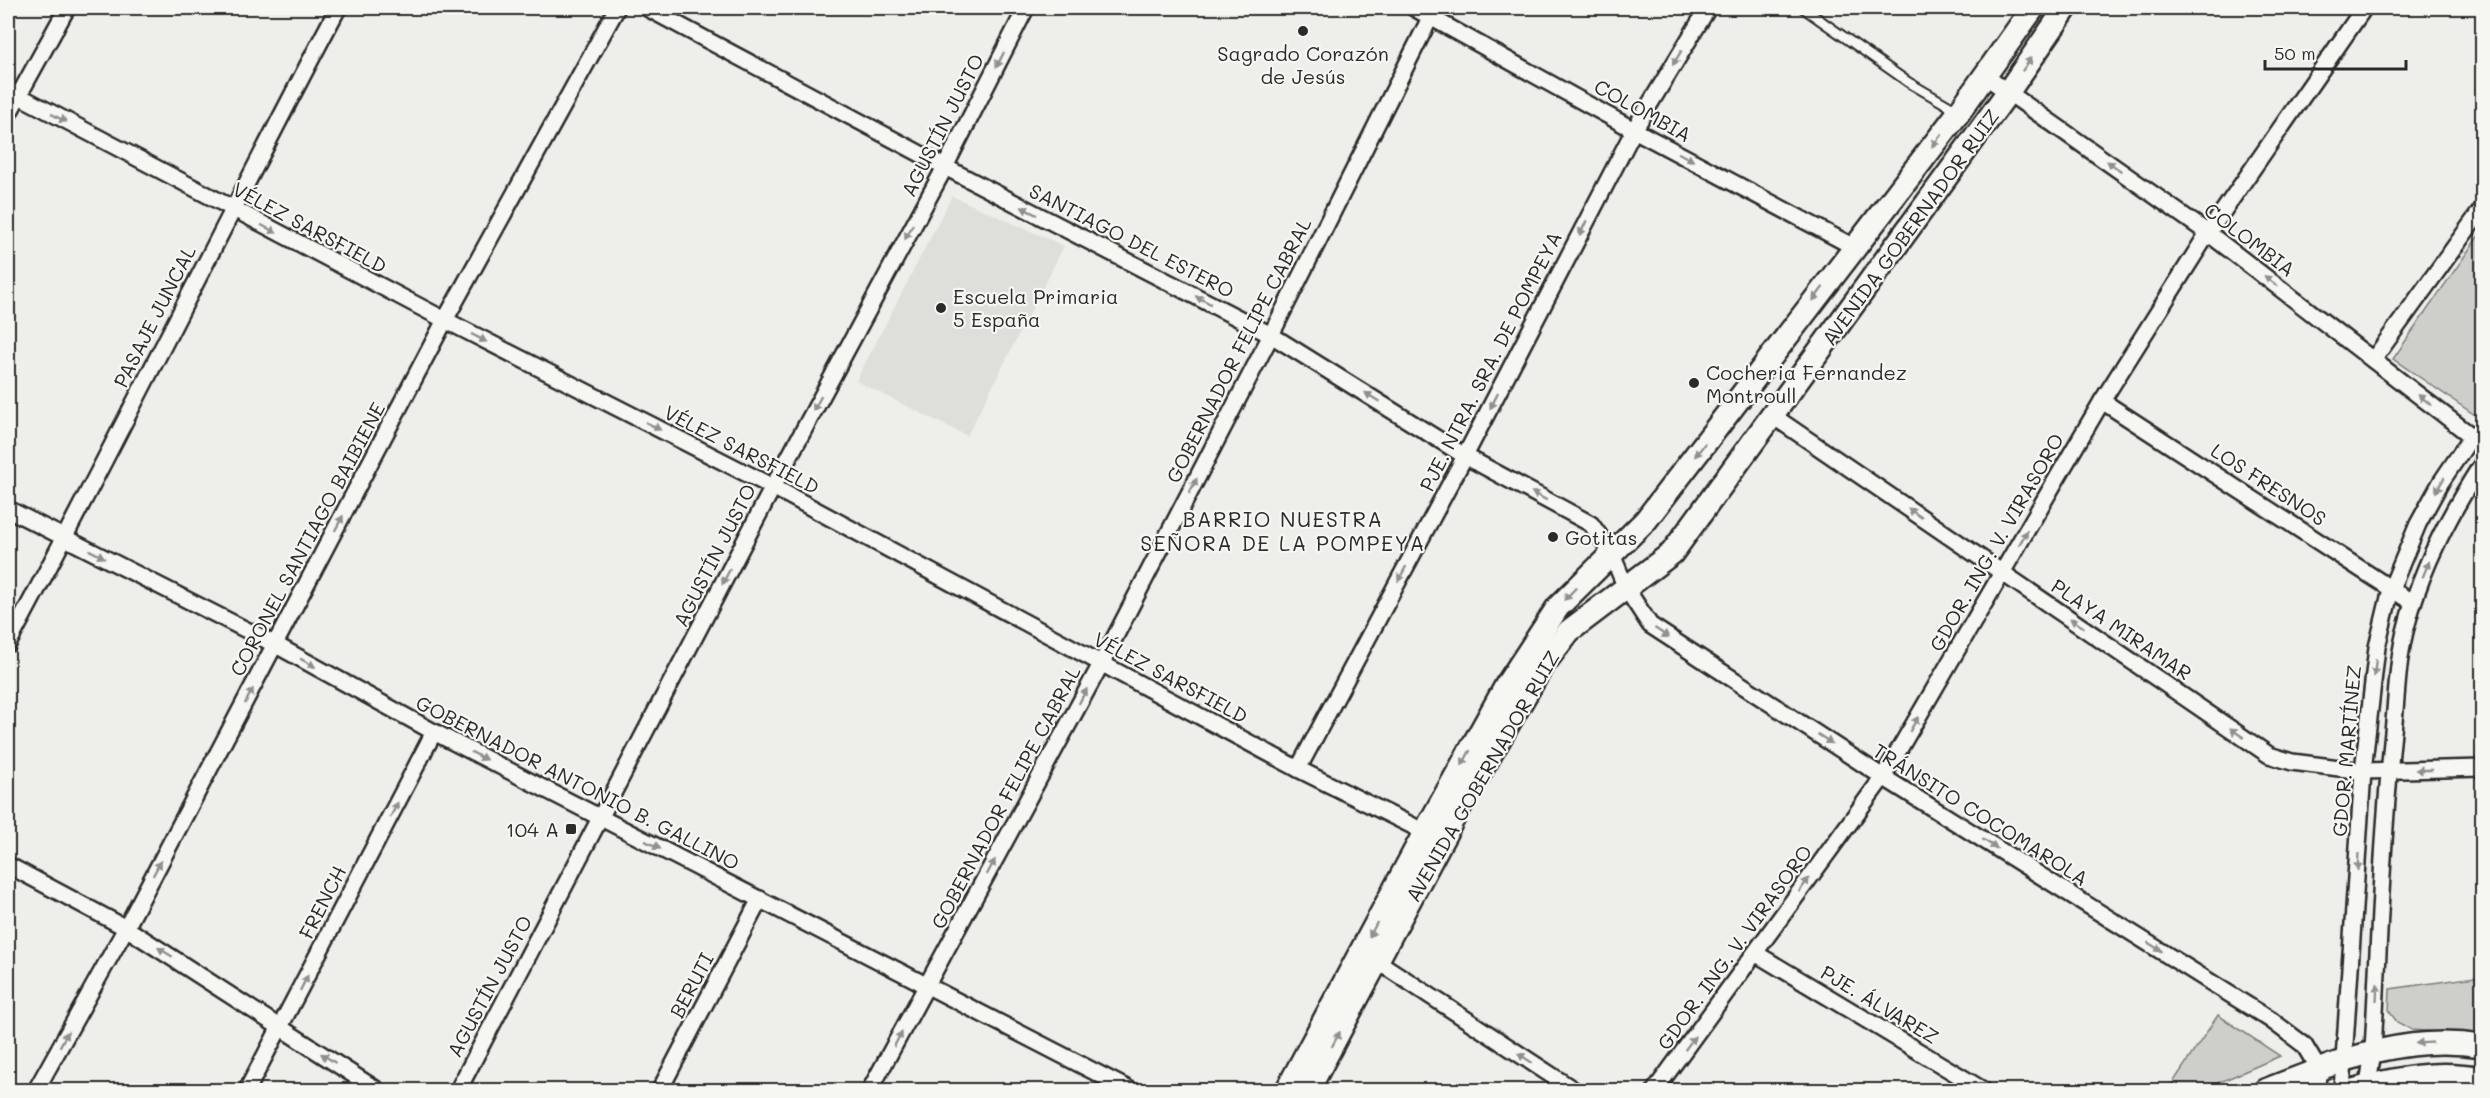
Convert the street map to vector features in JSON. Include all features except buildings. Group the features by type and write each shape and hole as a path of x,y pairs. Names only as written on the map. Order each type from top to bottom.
{"main road":[{"name":"AVENIDA GOBERNADOR RUIZ","path":"1287,1090 1506,686 1551,617 1611,552 1646,520 1959,112 2033,8"},
{"name":"AVENIDA GOBERNADOR RUIZ","path":"1308,1090 1455,815 1542,666 1569,631 1672,553 2008,92 2066,8"},
{"path":"2265,1090 2318,1080 2346,1059 2373,1050 2411,1044 2455,1042 2482,1046"},
{"path":"2361,1088 2419,1074 2460,1074 2482,1078"}],"street":[{"path":"8,115 12,93 67,8"},
{"name":"PASAJE JUNCAL","path":"8,644 65,538 231,209 338,8"},
{"name":"CORONEL SANTIAGO BAIBIENE","path":"36,1090 126,928 445,321 616,8"},
{"name":"SANTIAGO DEL ESTERO","path":"647,8 945,167 1271,335 1466,456 1591,525 1611,552"},
{"name":"AGUSTÍN JUSTO","path":"458,1090 773,487 945,167 1026,8"},
{"name":"COLOMBIA","path":"1414,8 1432,12 1634,130 1854,246"},
{"name":"PJE. NTRA. SRA. DE POMPEYA","path":"1298,769 1466,456 1634,130 1708,8"},
{"name":"GDOR. ING. V. VIRASORO","path":"1655,1090 1883,777 2102,401 2208,233 2364,8"},
{"name":"GOBERNADOR FELIPE CABRAL","path":"870,1090 1101,664 1271,335 1432,12"},
{"name":"COLOMBIA","path":"1985,76 2208,233 2373,360 2479,437"},
{"name":"VÉLEZ SARSFIELD","path":"12,93 445,321 773,487 1298,769 1425,832"},
{"path":"2373,360 2482,208"},
{"name":"LOS FRESNOS","path":"2102,401 2413,603"},
{"name":"PLAYA MIRAMAR","path":"1773,416 2270,755 2292,762 2364,771 2482,768"},
{"name":"GDOR. MARTÍNEZ","path":"2342,1090 2346,1059 2364,771 2377,647 2391,589 2418,524 2441,482 2479,437"},
{"path":"2361,1088 2373,1050 2389,770 2401,651 2413,603 2442,532 2461,496 2482,464"},
{"name":"GOBERNADOR ANTONIO B. GALLINO","path":"8,509 276,645 434,732 1130,1090"},
{"name":"TRÁNSITO COCOMAROLA","path":"1611,552 1626,588 1650,625 1883,777 2271,1020 2304,1045 2318,1080"},
{"name":"FRENCH","path":"247,1090 434,732"},
{"path":"1425,832 1455,815"},
{"path":"8,865 126,928 377,1090"},
{"name":"BERUTI","path":"660,1090 760,899"},
{"name":"PJE. ÁLVAREZ","path":"1755,953 1983,1090"},
{"path":"1377,961 1574,1090"}],"lane":[{"path":"1803,8 1908,82 1959,112"}],"shaded area":[{"path":"952,196 1064,246 967,436 856,381"},
{"path":"2482,231 2482,404 2475,415 2393,359"},
{"path":"2482,976 2482,1035 2412,1030 2397,1022 2389,1011 2390,989"},
{"path":"2218,1015 2280,1056 2202,1090 2168,1090"}],"place":[{"name":"Sagrado Corazón de Jesús","path":"1303,31"},
{"name":"Escuela Primaria 5 España","path":"941,308"},
{"name":"Cocheria Fernandez Montroull","path":"1694,383"},
{"name":"Gotitas","path":"1553,537"},
{"name":"104 A","path":"571,829"}],"district":[{"name":"BARRIO NUESTRA SEÑORA DE LA POMPEYA","path":"1283,530"}]}
